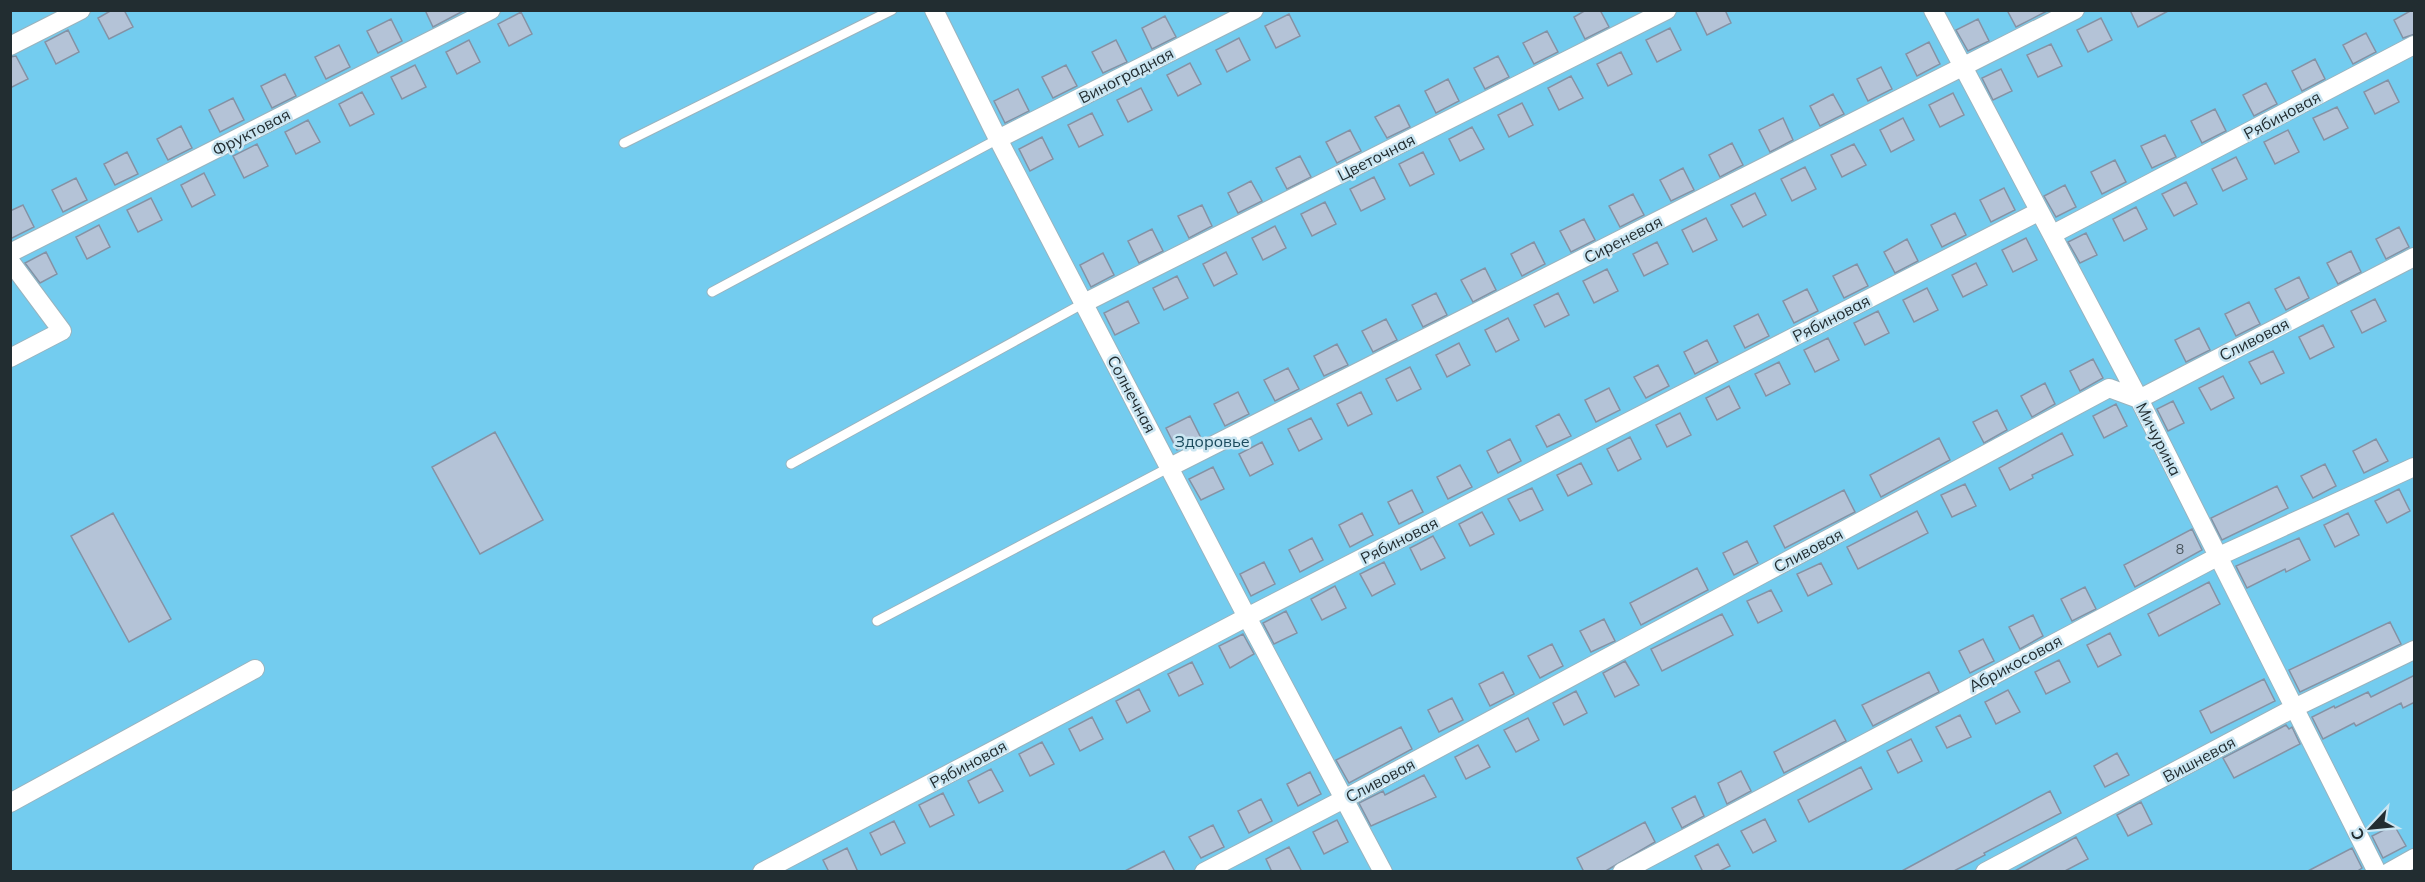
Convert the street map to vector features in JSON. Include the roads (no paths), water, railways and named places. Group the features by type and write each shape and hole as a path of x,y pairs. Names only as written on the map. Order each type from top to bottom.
{"street":[{"path":"10,46 81,10"},
{"name":"Фруктовая","path":"10,253 491,10"},
{"name":"Солнечная","path":"934,10 998,139 1247,617 1383,872"},
{"name":"Виноградная","path":"998,139 1254,10"},
{"name":"Цветочная","path":"1084,303 1667,10"},
{"name":"Мичурина","path":"1933,10 2139,399 2377,872"},
{"name":"Сиреневая","path":"1170,467 2075,10"},
{"name":"Рябиновая","path":"2053,234 2415,45"},
{"name":"Рябиновая","path":"762,872 1247,617 2038,212"},
{"name":"Сливовая","path":"1204,872 2109,388 2139,399 2415,257"},
{"path":"10,261 62,331 10,358"},
{"name":"Абрикосовая","path":"1622,872 2217,557 2415,467"},
{"name":"Вишневая","path":"1985,872 2294,708 2415,650"},
{"path":"10,803 255,669"},
{"path":"2389,872 2415,858"}],"lane":[{"path":"624,143 892,10"},
{"path":"712,292 998,139"},
{"path":"791,464 1084,303"},
{"path":"877,621 1170,467"}],"park label":[{"name":"Здоровье","path":"1212,441"}]}
